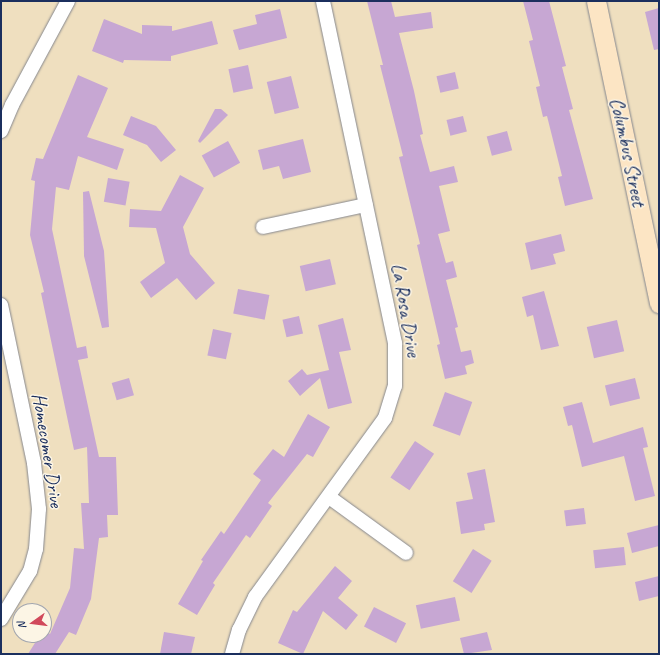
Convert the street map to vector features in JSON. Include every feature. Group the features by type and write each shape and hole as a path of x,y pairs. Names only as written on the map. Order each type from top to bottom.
{"main road":[{"name":"Columbus Street","path":"596,1 659,303"}],"street":[{"path":"1,131 12,105 68,1"},
{"name":"La Rosa Drive","path":"232,654 241,624 256,596 385,418 391,401 397,371 395,343 323,1"},
{"path":"263,227 366,206"},
{"name":"Homecomer Drive","path":"1,304 34,463 39,509 38,535 30,571 1,619"},
{"path":"329,497 406,553"}],"building":[{"path":"367,1 391,1 395,17 431,12 433,28 399,33 414,91 423,134 420,135 430,172 454,166 458,182 439,186 450,231 438,234 446,263 453,261 457,277 446,280 458,327 455,328 461,352 471,350 474,363 465,366 467,374 445,379 437,345 440,344 417,245 420,244 399,157 403,156 380,65 383,65"},
{"path":"523,1 549,1 566,66 562,67 573,109 569,110 593,199 565,206 558,177 562,176 547,116 543,117 536,87 540,86 529,41 533,40"},
{"path":"659,8 659,49 654,50 645,12"},
{"path":"280,9 287,38 239,50 233,30 257,24 255,15"},
{"path":"104,19 142,34 142,25 172,26 172,31 212,21 218,44 171,56 171,61 124,60 123,63 92,51"},
{"path":"248,65 253,88 233,93 228,69"},
{"path":"455,72 459,89 440,93 436,76"},
{"path":"78,75 108,88 87,137 124,149 117,170 78,156 69,190 56,187 52,229 77,348 86,346 88,358 78,360 99,457 116,457 118,515 107,515 108,537 99,538 91,599 76,635 69,632 55,654 28,654 35,643 52,643 52,629 70,588 74,548 84,549 81,503 89,503 87,447 74,450 41,293 44,292 30,235 35,181 31,180 36,158 43,159"},
{"path":"291,76 299,108 275,114 267,82"},
{"path":"215,109 221,109 228,115 200,143 198,141"},
{"path":"131,116 156,126 176,150 161,162 147,145 123,135"},
{"path":"463,116 467,132 450,136 447,120"},
{"path":"507,131 512,150 492,156 487,136"},
{"path":"303,139 311,172 283,179 279,166 263,170 258,150"},
{"path":"228,141 240,163 214,177 202,156"},
{"path":"180,175 204,188 183,227 190,254 215,283 196,300 177,278 151,298 140,282 165,263 156,228 129,227 130,209 161,211"},
{"path":"108,178 130,182 125,205 104,202"},
{"path":"89,191 104,251 109,327 102,328 84,256 83,192"},
{"path":"561,234 565,251 553,254 556,264 531,270 525,243"},
{"path":"330,259 336,284 306,291 300,266"},
{"path":"238,289 269,295 265,320 233,314"},
{"path":"544,291 559,346 541,350 533,315 527,317 522,297"},
{"path":"299,316 303,334 286,337 282,320"},
{"path":"343,318 351,350 339,352 352,403 328,409 320,378 300,396 288,381 302,369 307,375 329,370 318,325"},
{"path":"617,320 624,351 594,358 587,327"},
{"path":"213,329 232,333 226,359 207,355"},
{"path":"129,378 134,395 117,400 112,383"},
{"path":"635,378 640,398 610,406 605,385"},
{"path":"445,392 472,402 460,436 433,426"},
{"path":"582,402 593,443 643,427 648,447 643,448 655,496 635,501 624,456 582,467 572,425 568,426 563,407"},
{"path":"308,414 330,427 313,457 307,454 268,503 272,506 250,538 246,535 213,583 215,585 197,615 178,604 203,561 201,560 221,531 224,534 261,480 253,474 273,449 284,457"},
{"path":"415,441 434,454 409,490 390,477"},
{"path":"485,469 495,522 484,524 485,530 461,534 456,502 473,499 467,473"},
{"path":"584,508 586,524 566,526 564,510"},
{"path":"659,525 659,546 632,553 627,533"},
{"path":"624,547 626,565 595,568 593,550"},
{"path":"473,549 492,561 472,593 453,581"},
{"path":"335,566 352,581 338,598 358,615 346,630 323,611 303,654 278,643 293,610 297,612"},
{"path":"659,576 659,596 639,601 635,582"},
{"path":"455,597 460,620 421,629 416,605"},
{"path":"374,607 406,623 396,643 364,627"},
{"path":"164,632 195,637 191,654 160,654"},
{"path":"487,632 492,650 464,654 460,638"}]}
